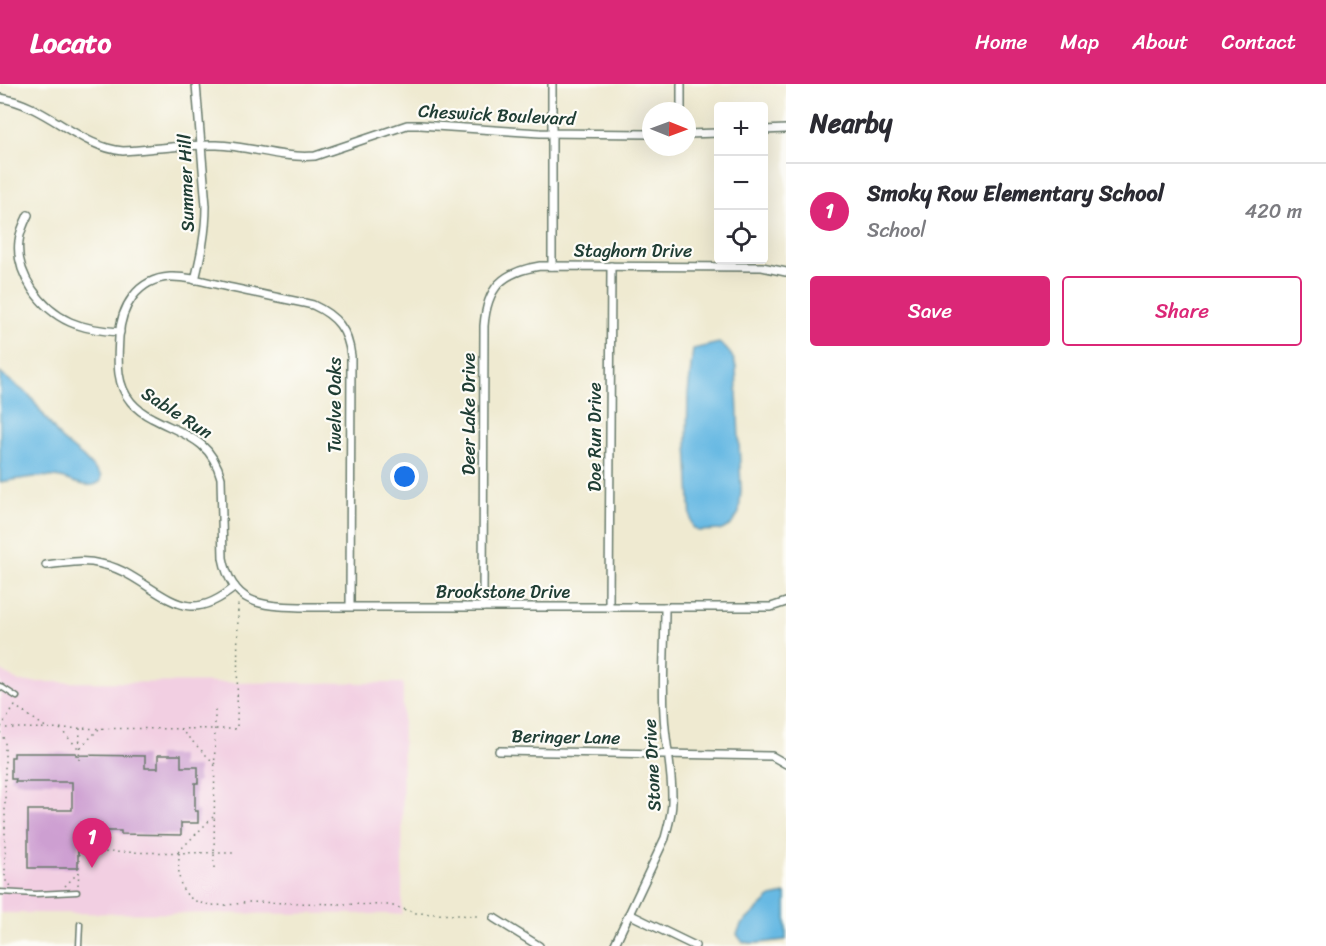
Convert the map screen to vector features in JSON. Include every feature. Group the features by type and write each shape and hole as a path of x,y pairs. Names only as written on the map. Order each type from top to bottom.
{"street":[{"name":"Summer Hill","path":"195,280 206,225 196,84"},
{"path":"552,84 552,266"},
{"path":"681,84 681,102"},
{"name":"Cheswick Boulevard","path":"0,98 19,102 81,136 113,150 123,151 216,145 302,157 315,156 407,125 552,134 642,134"},
{"path":"768,130 786,129"},
{"path":"696,134 714,133"},
{"path":"28,215 21,230 20,259 35,294 51,310 68,322 93,329 120,332"},
{"name":"Staghorn Drive","path":"552,266 762,267 786,272"},
{"name":"Deer Lake Drive","path":"483,607 485,313 491,295 505,278 522,269 552,266"},
{"name":"Doe Run Drive","path":"609,607 610,266"},
{"name":"Sable Run","path":"195,280 161,278 142,287 134,294 120,322 119,379 129,400 143,413 204,446 218,466 221,478 223,558 225,570 233,588"},
{"name":"Twelve Oaks","path":"195,280 323,309 340,324 350,343 350,607"},
{"path":"46,565 80,561 100,563 130,575 164,598 186,606 211,602 224,596 233,588"},
{"name":"Brookstone Drive","path":"233,588 250,600 267,606 763,607 786,602"},
{"name":"Stone Drive","path":"614,946 665,838 672,803 664,715 665,607"},
{"name":"Beringer Lane","path":"499,751 772,756 786,765"},
{"path":"629,914 695,946"},
{"path":"494,918 539,946"}],"lane":[{"path":"0,686 16,697"},
{"path":"0,892 36,894 76,890"},
{"path":"79,946 80,924"}],"path":[{"path":"0,729 237,729 238,600 233,588"},
{"path":"0,729 15,706 48,728"},
{"path":"214,868 215,709"},
{"path":"59,728 79,749"},
{"path":"79,760 80,728"},
{"path":"79,749 100,728"},
{"path":"0,729 5,741 5,877 13,888"},
{"path":"180,729 215,765"},
{"path":"214,816 178,852 179,876 183,890 196,901 210,906 228,906 248,902 390,905 416,913 477,916"},
{"path":"76,890 79,852 236,853"},
{"path":"68,888 64,887 79,872"},
{"path":"0,877 5,877"}],"shaded area":[{"path":"0,670 19,682 403,683 402,914 0,913"}],"water":[{"path":"719,343 730,353 736,367 741,490 739,513 731,525 722,530 698,531 693,527 691,521 687,443 688,394 693,349"},
{"path":"0,373 30,396 61,439 83,457 101,476 101,481 87,485 61,478 30,477 0,482"},
{"path":"786,894 786,940 754,943 741,940 737,934 741,925 771,897"}],"building":[{"path":"14,753 145,756 145,768 158,768 158,755 181,755 181,767 198,767 198,783 195,783 195,811 198,811 198,823 181,823 181,835 82,831 82,835 78,835 78,868 28,868 28,810 72,810 72,782 15,782 16,779 11,779 11,757 14,757"}],"place":[{"name":"Smoky Row Elementary School","path":"92,868"}]}
